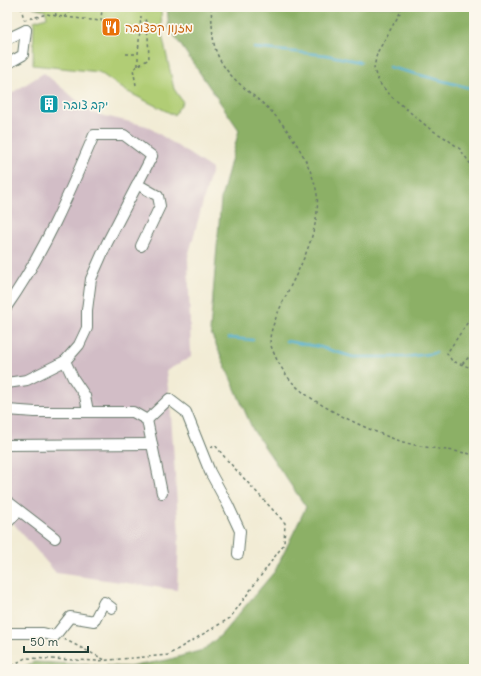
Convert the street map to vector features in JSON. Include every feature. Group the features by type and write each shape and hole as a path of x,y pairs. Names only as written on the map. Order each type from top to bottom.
{"street":[{"path":"7,39 25,25"},
{"path":"7,64 22,55 25,25"},
{"path":"7,306 44,247 94,135 124,135 152,156 107,242 91,279 87,310 87,328 79,345 66,360 27,380 7,383"},
{"path":"137,184 158,196 160,206 141,246"},
{"path":"66,360 73,378 85,396 88,411"},
{"path":"146,420 169,399 186,412 210,472 240,531 238,554"},
{"path":"7,410 35,412 133,412 146,420 162,493"},
{"path":"7,445 152,444"},
{"path":"7,501 55,538"},
{"path":"7,523 19,511"},
{"path":"7,633 43,633 55,636 70,617 94,621 104,602 112,608"}],"path":[{"path":"21,7 25,25 37,17 47,14 101,21 102,7"},
{"path":"55,7 56,16"},
{"path":"64,17 75,7"},
{"path":"211,7 215,50 223,65 236,82 270,110 289,132 308,164 318,196 317,213 308,249 274,323 270,338 272,348 281,368 291,381 302,391 327,408 361,425 403,442 459,451 474,455"},
{"path":"402,7 377,53 374,68 376,76 381,85 392,97 430,129 460,149 474,169"},
{"path":"138,66 140,16"},
{"path":"136,85 133,69 149,59 145,17"},
{"path":"126,54 138,54"},
{"path":"474,314 447,353 452,361 474,369"},
{"path":"462,364 469,357 474,358"},
{"path":"7,669 25,658 97,661 168,654 230,618 284,544 285,523 226,460 216,445 202,454"},
{"path":"55,636 60,637 105,660"}],"shaded area":[{"path":"44,73 92,113 147,126 212,169 188,257 191,357 166,371 171,415 179,534 177,590 56,573 7,516 7,96"}],"green space":[{"path":"33,7 161,7 162,34 174,89 183,102 174,115 126,91 99,72 33,65 34,21 47,17 45,10"},
{"path":"167,7 474,7 474,669 18,669 34,662 129,667 167,660 203,650 221,635 275,571 306,507 253,430 210,331 221,199 239,130 169,28"}],"waterway":[{"path":"254,48 326,55 361,62"},
{"path":"389,67 474,89"},
{"path":"229,338 253,340"},
{"path":"286,341 320,347 353,357 405,357 436,353"}],"place":[{"name":"מזנון קפצובה","path":"111,27"},
{"name":"יקב צובה","path":"49,104"}]}
